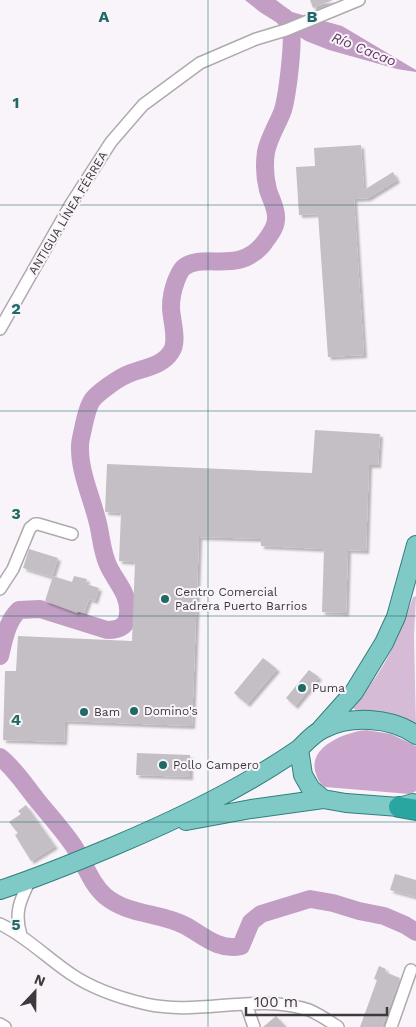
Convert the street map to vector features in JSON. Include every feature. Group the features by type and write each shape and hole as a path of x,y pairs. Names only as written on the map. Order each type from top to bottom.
{"main road":[{"path":"0,890 30,880 163,825 234,790 275,766 299,749 321,729 354,692 384,643 412,578 416,545"},
{"path":"321,729 353,720 376,720 396,726 416,736"},
{"path":"299,749 302,775 311,790 323,799"},
{"path":"163,825 252,809 323,799 346,803 410,806"}],"street":[{"name":"ANTIGUA LÍNEA FÉRREA","path":"0,329 71,204 111,142 143,105 200,63 256,39 286,30 359,0"},
{"path":"0,589 13,569 30,528 35,524 72,534"},
{"path":"21,935 17,923 19,902 30,880"},
{"path":"0,924 21,935 50,959 84,982 102,990 143,1003 167,1008 246,1004 295,1006 311,1011 338,1027"},
{"path":"390,1027 411,970"},
{"path":"246,1004 254,1027"},
{"path":"0,1024 5,1027"}],"shaded area":[{"path":"416,596 414,636 416,729 357,711 353,708 353,704 364,693 382,668 396,640 413,597"},
{"path":"366,730 391,734 416,746 416,791 410,794 325,787 320,783 314,764 322,749 348,734"}],"water":[{"name":"Río Cacao","path":"245,0 276,0 292,12 342,26 416,70 416,72 397,69 329,50 306,41 260,12"}],"building":[{"path":"310,0 333,0 313,8"},
{"path":"361,145 364,190 393,172 397,180 368,198 354,199 364,355 328,357 318,214 299,215 296,167 315,166 314,148"},
{"name":"Centro Comercial Padrera Puerto Barrios","path":"315,430 380,434 378,465 369,465 366,551 348,550 346,613 322,612 324,549 261,546 261,539 199,537 192,726 65,721 64,742 3,740 5,671 16,671 18,636 132,641 135,562 119,561 121,513 105,512 107,464 312,473"},
{"path":"29,549 58,558 52,577 23,568"},
{"path":"53,576 72,582 74,576 87,579 86,584 99,588 95,601 89,599 84,613 78,611 77,613 45,601"},
{"path":"263,658 277,669 247,704 234,693"},
{"name":"Puma","path":"309,670 319,677 295,706 286,698"},
{"name":"Pollo Campero","path":"137,753 190,755 190,777 136,775"},
{"path":"26,805 55,846 31,861 15,835 18,833 9,822 21,814 18,811"},
{"path":"395,874 416,880 416,897 390,890"},
{"path":"379,966 386,969 385,972 400,978 382,1027 360,1027 377,980 374,979"},
{"path":"276,1016 286,1027 263,1027"}],"waterway":[{"path":"0,656 9,625 19,610 40,609 107,630 121,627 126,622 128,614 127,600 106,560 97,518 82,467 80,443 86,414 93,399 108,386 130,373 156,365 171,352 175,336 171,304 173,290 183,268 191,263 233,261 244,258 254,253 274,229 276,215 267,185 265,162 269,141 283,110 288,80 292,42 290,25 284,17"},
{"path":"0,757 15,772 69,839 100,891 124,907 166,918 186,926 212,942 233,947 241,946 251,922 261,914 310,899 384,916 416,932"}],"place":[{"name":"Centro Comercial Padrera Puerto Barrios","path":"165,599"},
{"name":"Puma","path":"302,688"},
{"name":"Domino's","path":"134,711"},
{"name":"Bam","path":"84,712"},
{"name":"Pollo Campero","path":"163,765"}]}
